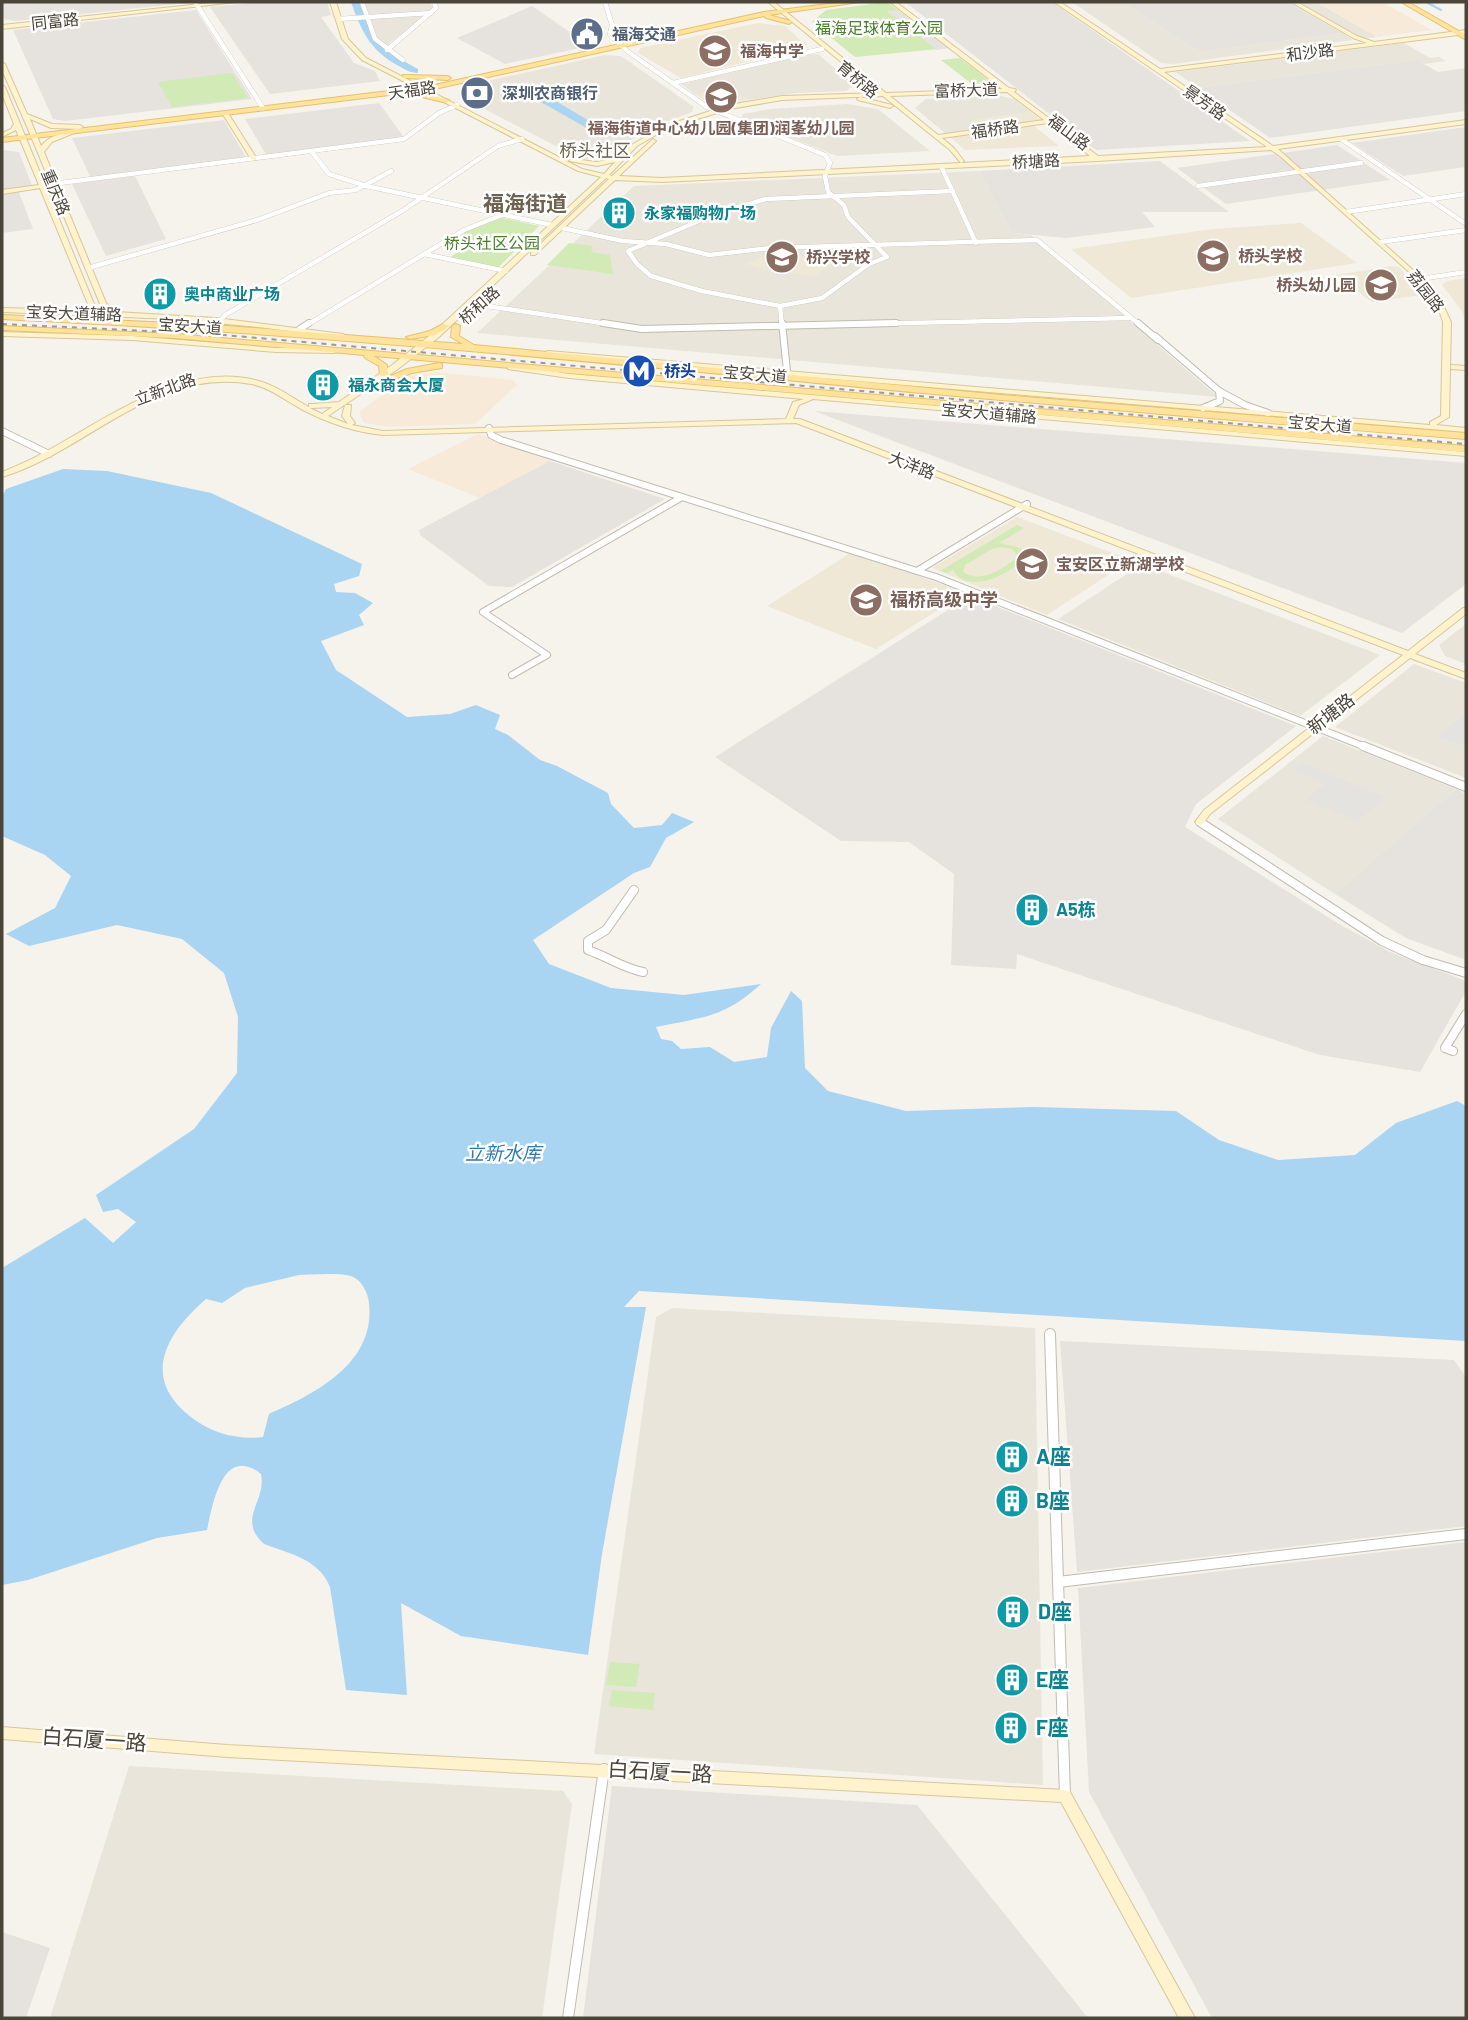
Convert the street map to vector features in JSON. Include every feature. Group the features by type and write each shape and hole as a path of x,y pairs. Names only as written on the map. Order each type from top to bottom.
{"main road":[{"name":"天福路","path":"79,129 388,93 461,79 775,7 858,2"},
{"path":"1404,2 1465,32"},
{"path":"1417,2 1457,23 1465,32"},
{"path":"744,18 773,17 792,21 800,11 822,4"},
{"name":"天福路","path":"618,44 744,18 775,7"},
{"path":"375,91 394,84 401,76 461,79"},
{"path":"452,102 448,90 461,79"},
{"name":"天福路","path":"3,137 20,138 33,134 225,113 375,91 423,87"},
{"path":"388,93 419,94 452,102"},
{"name":"宝安大道","path":"2,317 138,322 537,352 899,388 1466,436"},
{"path":"368,339 426,335 451,326 457,339 484,348"},
{"name":"宝安大道","path":"2,328 153,335 1466,449"},
{"path":"358,353 380,362 388,376 433,366 483,365"}],"street":[{"name":"同富路","path":"4,26 220,2"},
{"name":"同富路","path":"196,4 233,2"},
{"path":"336,2 345,39 352,49 370,62 572,163 586,180 587,192"},
{"path":"362,2 375,39 403,60"},
{"path":"387,50 436,8 434,2"},
{"path":"605,2 612,25 608,37 673,83 717,112 820,153 830,163 827,170 828,192 833,198 844,205 848,217 887,257 870,261 830,294 813,302 780,306 702,291 651,276 637,264 628,251 720,212 766,199 833,198 953,191"},
{"name":"福山路","path":"895,2 1096,156"},
{"name":"景芳路","path":"1057,2 1274,147"},
{"name":"景芳路","path":"1064,2 1274,147 1349,212"},
{"path":"1294,2 1354,37 1375,44"},
{"path":"196,4 262,107"},
{"name":"育桥路","path":"775,7 871,84 890,106 953,152"},
{"path":"340,19 431,13"},
{"name":"育桥路","path":"792,21 822,49 937,137 961,161"},
{"name":"和沙路","path":"1163,71 1465,32"},
{"path":"1354,37 1358,46"},
{"path":"673,83 822,49"},
{"path":"1154,63 1180,68"},
{"name":"重庆路","path":"2,64 104,306 116,315"},
{"path":"1172,75 1180,68"},
{"path":"871,84 908,92"},
{"path":"2,87 20,138"},
{"name":"富桥大道","path":"817,97 1009,90"},
{"name":"富桥大道","path":"611,176 629,150 666,127 717,112 817,97 1009,90"},
{"path":"902,109 901,103 905,99 926,94"},
{"path":"847,98 890,106"},
{"path":"452,102 572,163 611,176"},
{"path":"52,184 404,139 452,102"},
{"name":"富桥大道","path":"611,176 639,152 673,130 717,112"},
{"path":"225,113 254,159"},
{"path":"25,116 51,126 79,129"},
{"name":"桥塘路","path":"1274,147 1466,120"},
{"name":"桥塘路","path":"611,176 653,179 961,161 1274,147 1339,140 1466,120"},
{"name":"福桥路","path":"937,137 1051,121"},
{"path":"3,137 17,125"},
{"path":"40,154 49,139 79,129"},
{"name":"重庆路","path":"20,138 84,287"},
{"path":"219,322 225,315 402,211 498,146 522,139"},
{"path":"1339,140 1466,224"},
{"path":"629,150 639,152"},
{"path":"313,152 329,174 366,186 552,225"},
{"name":"桥塘路","path":"827,170 1096,156"},
{"path":"572,163 597,164 622,158"},
{"path":"1198,186 1361,163"},
{"path":"628,164 636,173 653,179"},
{"path":"941,166 976,243"},
{"path":"88,268 257,220 329,192 356,190 391,171"},
{"name":"桥和路","path":"328,417 430,344 587,192 611,176"},
{"name":"桥和路","path":"451,326 480,305 600,193 611,176"},
{"path":"600,193 653,179"},
{"path":"2,192 42,186"},
{"path":"1349,212 1466,194"},
{"path":"577,202 588,204"},
{"name":"荔园路","path":"1349,212 1445,302 1453,319 1453,417 1466,429"},
{"path":"300,329 464,230 502,215"},
{"path":"562,228 623,241 666,244 709,255 770,248 1037,240 1219,391 1270,414"},
{"path":"1382,242 1466,230"},
{"path":"424,254 506,271"},
{"path":"1423,279 1466,272"},
{"name":"荔园路","path":"1423,279 1445,313 1448,332 1445,416 1438,423 1426,426"},
{"path":"74,313 87,310 92,305 84,287 95,286"},
{"path":"480,305 642,329 1131,317"},
{"path":"780,306 787,371"},
{"name":"宝安大道辅路","path":"2,310 219,322 300,329 356,338"},
{"name":"宝安大道辅路","path":"2,334 132,338 276,350 343,352"},
{"name":"宝安大道辅路","path":"537,352 1466,429"},
{"name":"宝安大道辅路","path":"511,367 569,376 1466,454"},
{"path":"1454,367 1466,368"},
{"name":"立新北路","path":"2,469 45,452 141,396 200,376 238,373 259,377 328,417"},
{"name":"立新北路","path":"2,475 149,399 205,381 254,381 328,417"},
{"path":"1203,408 1220,401 1219,391"},
{"path":"784,395 791,403 788,419"},
{"path":"788,419 799,402 817,398"},
{"path":"312,406 346,404 346,414 351,423"},
{"name":"大洋路","path":"328,417 388,430 489,430"},
{"name":"大洋路","path":"328,417 359,430 383,433 788,419 1025,505 1466,673"},
{"path":"489,430 502,440 918,571 1466,787"},
{"path":"2,431 45,452"},
{"path":"512,676 547,655 484,612 682,497"},
{"path":"918,571 1025,505"},
{"name":"新塘路","path":"1200,822 1207,812 1466,610"},
{"path":"1200,822 1382,941 1423,960 1466,973"},
{"path":"634,890 606,930 588,941 588,950 616,960 624,968 643,972"},
{"path":"1453,1051 1445,1048 1466,1014"},
{"path":"1050,1334 1065,1796 1187,2018"},
{"path":"1058,1582 1466,1534"},
{"name":"白石厦一路","path":"2,1733 227,1751 604,1769 1065,1796"},
{"path":"568,2018 604,1769"}],"shaded area":[{"path":"2,2 187,3 15,21 4,19"},
{"path":"261,2 327,2 331,15 321,17 354,63 375,71 380,81 270,94 210,7"},
{"path":"359,2 430,2 433,9 382,49 369,33"},
{"path":"905,2 1052,2 1250,141 1096,150"},
{"path":"1072,2 1123,2 1200,52 1342,33 1353,40 1173,64 1161,63"},
{"path":"1123,2 1288,2 1342,33 1200,52"},
{"path":"1299,2 1316,2 1377,37 1362,39"},
{"path":"1316,2 1382,2 1432,30 1377,37"},
{"path":"532,6 590,46 505,64 457,38"},
{"path":"196,10 252,99 65,121 53,119 13,30"},
{"path":"897,10 949,48 937,50 886,11"},
{"name":"福海中学","path":"758,23 785,26 808,47 681,78 638,53 640,48"},
{"path":"1404,43 1430,58 1439,57 1446,61 1424,64 1417,60 1198,88 1175,72"},
{"path":"818,54 854,85 846,91 796,93 748,100 724,88 696,95 681,84 807,55"},
{"path":"605,55 621,56 694,107 692,112 646,129 609,156 583,160 459,96 465,86"},
{"path":"1417,60 1438,72 1466,68 1466,111 1270,138 1198,88"},
{"name":"福海街道中心幼儿园(集团)润峯幼儿园","path":"724,88 748,100 722,105 708,103 696,95"},
{"path":"1001,96 1014,99 1031,112 974,120 983,128 946,134 915,108 926,99"},
{"path":"379,103 405,139 267,156 245,119"},
{"path":"847,104 878,109 930,151 837,156 741,118 743,114 771,109"},
{"path":"1031,112 1042,121 983,128 973,120"},
{"path":"224,120 246,157 91,178 72,138"},
{"path":"1033,125 1059,146 965,150 949,136"},
{"path":"1466,127 1466,167 1403,176 1352,143"},
{"path":"1337,145 1390,180 1226,204 1177,168"},
{"path":"2,150 19,152 33,188 18,190 33,229 2,233"},
{"path":"1160,161 1229,212 1142,212 1155,227 1066,238 1012,233 979,171"},
{"path":"979,171 1012,233 1031,235 1218,397 477,333 634,186"},
{"path":"135,176 166,239 106,256 72,184"},
{"name":"桥头学校","path":"1301,223 1357,263 1131,298 1071,249 1213,229"},
{"name":"桥兴学校","path":"777,249 832,266 813,276 785,271 778,274 746,264"},
{"name":"桥头幼儿园","path":"1399,267 1422,295 1372,302 1335,275"},
{"path":"1466,278 1466,323 1462,311 1442,285 1447,281"},
{"path":"436,372 513,380 517,385 475,424 389,427 364,423 359,412 409,376"},
{"path":"814,411 1466,463 1466,584 1402,633"},
{"path":"478,434 550,461 480,498 408,469"},
{"path":"550,461 665,499 512,587 489,586 420,535 419,530"},
{"name":"宝安区立新湖学校","path":"1017,517 1131,560 1047,615 932,568"},
{"name":"福桥高级中学","path":"849,554 965,593 876,649 767,606"},
{"path":"1142,564 1380,655 1300,716 1058,619"},
{"path":"970,596 1296,726 1196,804 1185,827 1339,924 1390,952 1466,981 1466,991 1420,1072 1320,1055 1017,954 1016,969 951,965 954,874 909,842 841,841 715,757"},
{"path":"1466,624 1466,664 1445,656 1439,645"},
{"path":"1414,664 1466,683 1466,778 1335,727"},
{"path":"1463,715 1466,717 1466,747 1438,736"},
{"path":"1323,736 1456,789 1335,894 1218,819"},
{"path":"1302,763 1386,797 1357,821 1306,800 1325,784 1293,770"},
{"path":"1456,789 1466,794 1466,960 1406,938 1335,894"},
{"path":"672,1308 1035,1328 1043,1785 594,1754 656,1317"},
{"path":"1060,1341 1454,1360 1466,1377 1466,1526 1077,1572"},
{"path":"1466,1542 1466,2018 1212,2018 1089,1792 1078,1588"},
{"path":"129,1766 563,1791 572,1804 542,2018 50,2018"},
{"path":"612,1786 917,1805 1088,2018 583,2018"},
{"path":"2,1932 50,1948 26,2018 2,2018"}],"green space":[{"name":"福海足球体育公园","path":"887,2 949,48 855,57 812,22 826,10"},
{"path":"960,58 991,82 973,85 941,60"},
{"path":"232,73 248,98 172,107 158,82"},
{"name":"桥头社区公园","path":"499,217 539,226 498,268 449,258 470,244 459,234"},
{"path":"569,243 593,246 591,252 610,255 613,274 547,265"},
{"path":"1017,525 1024,528 999,543 1021,548 1026,556 1001,575 979,582 960,578 953,570 947,573 940,571","holes":["992,549 1012,549 1018,556 992,573 977,576 963,572 965,565"]},
{"path":"610,1662 640,1664 636,1687 606,1685"},
{"path":"612,1690 655,1693 653,1710 609,1706"}],"water":[{"path":"528,85 605,130 594,132 516,88"},
{"name":"立新水库","path":"63,469 107,471 211,493 362,564 359,576 334,584 336,592 355,593 373,603 359,615 364,625 321,641 336,670 407,717 450,714 476,705 500,715 495,729 508,735 540,760 608,793 611,804 634,828 662,825 672,813 694,822 666,838 650,867 634,873 533,940 549,964 611,988 684,995 761,984 724,1010 656,1027 661,1039 672,1041 681,1049 710,1047 734,1062 767,1057 771,1028 791,991 802,1001 805,1068 828,1091 906,1111 1034,1107 1176,1111 1219,1140 1278,1160 1355,1155 1396,1123 1457,1101 1466,1106 1466,1341 639,1291 624,1307 646,1307 602,1554 588,1655 461,1636 401,1603 407,1695 346,1690 330,1587 319,1570 311,1564 264,1544 256,1535 252,1518 262,1484 261,1474 248,1467 237,1466 228,1472 221,1482 207,1530 157,1538 28,1580 2,1585 2,1268 85,1218 113,1243 136,1222 118,1209 103,1212 96,1195 194,1129 237,1073 238,1017 224,973 182,939 117,925 29,946 6,934 55,908 71,876 45,855 2,836 2,497 6,489","holes":["299,1275 348,1275 359,1281 364,1288 369,1303 369,1324 363,1343 353,1359 323,1386 269,1414 263,1437 228,1435 195,1420 178,1405 167,1390 163,1374 169,1343 178,1328 206,1299 222,1303 245,1288"]}],"waterway":[{"path":"355,2 375,45 415,71"},
{"path":"1426,2 1441,10"}],"railway":[{"path":"2,324 212,334 1466,444"}],"place":[{"name":"福海交通","path":"587,34"},
{"name":"福海中学","path":"715,51"},
{"name":"深圳农商银行","path":"477,93"},
{"name":"福海街道中心幼儿园(集团)润峯幼儿园","path":"721,97"},
{"name":"永家福购物广场","path":"619,213"},
{"name":"桥头学校","path":"1213,256"},
{"name":"桥兴学校","path":"782,257"},
{"name":"桥头幼儿园","path":"1381,285"},
{"name":"奥中商业广场","path":"160,294"},
{"name":"桥头","path":"639,371"},
{"name":"福永商会大厦","path":"323,385"},
{"name":"宝安区立新湖学校","path":"1032,564"},
{"name":"福桥高级中学","path":"866,600"},
{"name":"A5栋","path":"1032,910"},
{"name":"A座","path":"1012,1457"},
{"name":"B座","path":"1012,1501"},
{"name":"D座","path":"1013,1612"},
{"name":"E座","path":"1012,1680"},
{"name":"F座","path":"1011,1728"}],"district":[{"name":"桥头社区","path":"595,151"},
{"name":"福海街道","path":"525,204"}]}
